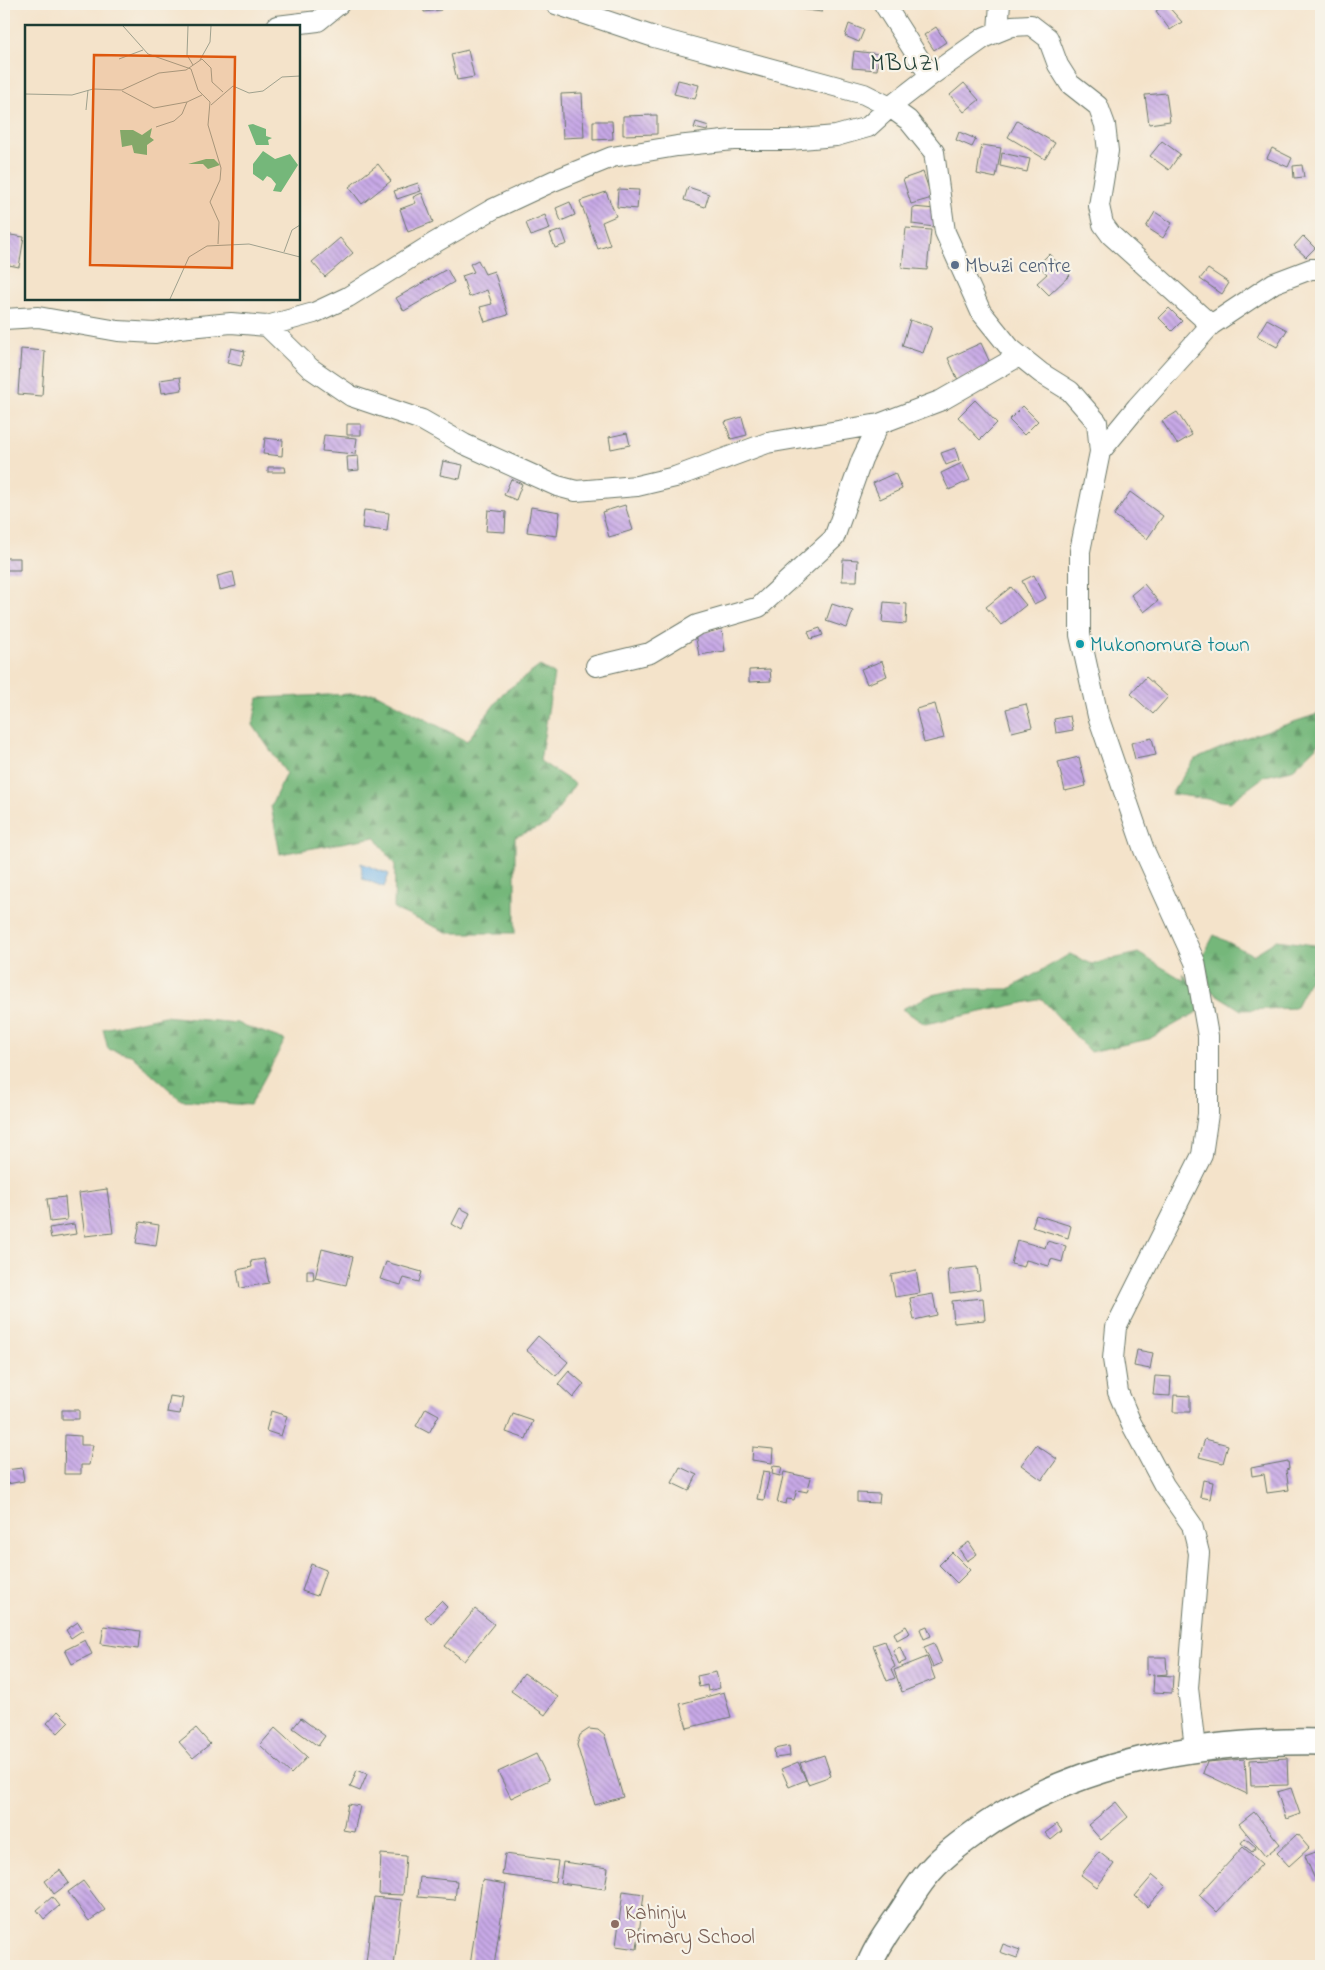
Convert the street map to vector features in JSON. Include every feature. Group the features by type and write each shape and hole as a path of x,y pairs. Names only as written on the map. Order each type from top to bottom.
{"main road":[{"path":"869,1966 888,1931 925,1877 953,1849 1019,1803 1094,1772 1195,1748 1289,1741 1321,1742"}],"street":[{"path":"285,25 318,21 339,4"},
{"path":"556,4 654,37 864,94 890,107 908,120 934,152 945,232 981,312 1010,348 1070,391 1097,422 1100,452 1080,551 1080,635 1098,716 1144,850 1195,962 1208,1036 1208,1114 1202,1155 1116,1327 1113,1359 1118,1392 1131,1423 1164,1485 1192,1525 1197,1539 1199,1553 1188,1688 1195,1748"},
{"path":"884,4 930,76"},
{"path":"998,30 1000,4"},
{"path":"4,319 38,316 129,333 155,333 179,328 231,323 267,326 314,313 348,297 434,243 493,209 553,180 612,157 677,146 733,140 789,140 836,136 868,128 890,107 930,76 998,30 1012,26 1031,25 1048,38 1058,65 1070,84 1098,106 1105,125 1108,152 1098,206 1103,224 1111,235 1211,325"},
{"path":"1100,452 1137,407 1211,325 1274,283 1321,268"},
{"path":"267,326 310,368 351,396 422,420 464,444 557,486 576,491 636,486 675,477 767,443 879,424 942,400 1019,356"},
{"path":"596,666 650,653 697,625 759,607 834,538 862,459 879,424"}],"green space":[{"path":"540,666 554,674 540,761 575,784 548,824 515,837 515,933 449,933 394,909 395,865 375,837 280,854 271,806 286,773 253,725 258,698 375,693 467,741 503,693"},
{"path":"1318,714 1321,718 1321,742 1292,770 1265,776 1230,802 1171,794 1194,760 1239,740"},
{"path":"1214,935 1253,955 1277,940 1321,946 1321,958 1295,1008 1241,1010 1211,991 1203,956"},
{"path":"1138,953 1185,981 1183,974 1195,988 1199,1011 1149,1039 1090,1052 1042,999 925,1024 902,1009 931,995 961,989 1009,989 1070,954 1092,964"},
{"path":"164,1016 237,1023 285,1040 250,1105 181,1100 131,1055 108,1049 103,1029"}],"water":[{"path":"361,863 389,874 384,887 363,879"}],"building":[{"path":"423,4 441,4 441,10 424,12"},
{"path":"799,4 823,4 822,12 798,9"},
{"path":"1166,4 1182,22 1170,30 1156,11"},
{"path":"849,24 864,30 859,42 845,36"},
{"path":"936,27 946,42 934,50 924,35"},
{"path":"468,50 474,77 457,80 451,54"},
{"path":"854,51 879,54 877,70 852,68"},
{"path":"678,80 699,85 695,99 674,94"},
{"path":"964,83 979,100 964,112 950,95"},
{"path":"582,93 584,137 563,138 561,94"},
{"path":"1166,93 1170,121 1149,124 1145,95"},
{"path":"657,115 657,134 623,135 623,116"},
{"path":"593,121 612,121 613,139 593,140"},
{"path":"1017,121 1055,143 1045,159 1008,137"},
{"path":"696,122 709,126 707,131 694,128"},
{"path":"959,132 976,139 972,147 956,140"},
{"path":"1162,141 1180,154 1169,170 1150,156"},
{"path":"982,145 1001,148 996,178 977,174"},
{"path":"1272,148 1292,158 1288,167 1267,158"},
{"path":"1002,153 1030,159 1027,172 1000,166"},
{"path":"378,164 391,181 362,204 349,187"},
{"path":"1302,165 1304,177 1294,178 1293,166"},
{"path":"923,172 932,198 911,204 903,179"},
{"path":"418,183 421,191 397,199 394,191"},
{"path":"688,187 709,194 705,207 684,200"},
{"path":"618,189 639,190 637,209 617,207"},
{"path":"606,192 616,216 602,222 610,245 598,249 580,201"},
{"path":"422,193 433,222 408,232 400,209 416,203 413,197"},
{"path":"570,202 575,215 561,221 556,208"},
{"path":"913,207 935,209 934,227 912,224"},
{"path":"1155,212 1172,223 1163,238 1146,227"},
{"path":"545,215 550,229 531,236 526,223"},
{"path":"906,228 931,230 927,270 902,268"},
{"path":"562,230 567,244 555,248 550,234"},
{"path":"4,234 24,237 19,267 4,264"},
{"path":"1303,236 1315,248 1306,257 1294,246"},
{"path":"340,238 353,253 325,277 312,262"},
{"path":"1049,254 1070,275 1049,295 1037,283 1047,274 1038,265"},
{"path":"478,260 485,274 494,271 508,315 485,322 480,307 492,304 487,290 469,297 462,276 474,272 470,264"},
{"path":"447,269 454,282 404,311 396,298"},
{"path":"1208,269 1229,283 1222,294 1200,279"},
{"path":"1169,308 1182,321 1172,331 1159,318"},
{"path":"1267,319 1287,330 1277,347 1257,336"},
{"path":"910,320 932,327 923,353 902,346"},
{"path":"981,343 991,365 958,380 948,358"},
{"path":"231,348 245,351 241,366 227,363"},
{"path":"21,349 45,351 42,396 18,394"},
{"path":"180,377 182,390 162,393 160,380"},
{"path":"975,400 997,423 980,440 958,417"},
{"path":"1023,406 1038,421 1024,435 1009,420"},
{"path":"1177,412 1192,435 1177,444 1162,421"},
{"path":"742,417 747,435 731,439 725,422"},
{"path":"347,424 361,424 361,435 347,435"},
{"path":"627,433 630,445 611,449 609,437"},
{"path":"324,435 357,438 355,454 322,451"},
{"path":"265,438 283,440 282,456 263,454"},
{"path":"955,448 959,460 946,465 941,453"},
{"path":"358,456 359,470 348,471 347,457"},
{"path":"443,461 463,465 460,479 440,475"},
{"path":"962,463 970,480 949,490 941,473"},
{"path":"268,467 285,467 286,472 268,472"},
{"path":"895,473 902,489 880,499 873,483"},
{"path":"511,479 522,484 516,500 504,495"},
{"path":"1130,492 1163,516 1147,539 1114,515"},
{"path":"625,505 633,530 609,537 602,512"},
{"path":"531,507 560,512 557,536 527,532"},
{"path":"364,510 389,513 387,531 362,528"},
{"path":"488,510 506,512 505,532 486,531"},
{"path":"4,558 20,558 20,570 4,570"},
{"path":"843,559 858,560 857,581 842,581"},
{"path":"233,572 236,586 220,590 217,576"},
{"path":"1034,575 1046,598 1034,604 1022,581"},
{"path":"1144,584 1158,601 1144,612 1131,595"},
{"path":"1011,587 1026,605 1001,625 986,607"},
{"path":"884,602 907,604 906,624 882,622"},
{"path":"832,604 853,611 847,628 826,621"},
{"path":"820,628 823,635 811,639 808,632"},
{"path":"722,629 725,651 699,655 695,634"},
{"path":"882,661 887,676 867,684 861,669"},
{"path":"770,669 771,681 749,682 749,670"},
{"path":"1146,677 1168,697 1153,714 1131,694"},
{"path":"935,704 944,738 924,743 916,709"},
{"path":"1026,704 1032,727 1012,732 1006,709"},
{"path":"1070,716 1073,730 1056,733 1054,719"},
{"path":"1152,738 1156,755 1135,759 1131,743"},
{"path":"1079,757 1086,786 1065,791 1058,762"},
{"path":"107,1189 113,1233 85,1236 79,1193"},
{"path":"65,1197 67,1220 50,1222 47,1199"},
{"path":"460,1208 470,1213 462,1230 452,1224"},
{"path":"1036,1215 1071,1226 1068,1238 1032,1227"},
{"path":"140,1222 159,1225 156,1246 136,1243"},
{"path":"74,1224 76,1234 51,1238 49,1228"},
{"path":"1017,1240 1045,1248 1047,1241 1066,1246 1062,1262 1051,1259 1049,1266 1026,1260 1024,1267 1011,1264"},
{"path":"322,1249 353,1257 346,1285 315,1278"},
{"path":"264,1259 269,1283 240,1288 237,1270 252,1267 251,1261"},
{"path":"386,1262 422,1272 419,1282 404,1278 401,1285 380,1279"},
{"path":"977,1267 980,1289 950,1293 948,1270"},
{"path":"307,1270 313,1270 314,1280 307,1280"},
{"path":"916,1270 920,1293 895,1297 891,1275"},
{"path":"933,1294 937,1315 914,1320 910,1298"},
{"path":"983,1298 985,1320 954,1323 952,1301"},
{"path":"538,1336 568,1362 556,1376 526,1350"},
{"path":"1137,1350 1153,1353 1150,1369 1134,1366"},
{"path":"569,1371 584,1384 573,1398 558,1384"},
{"path":"1155,1376 1171,1377 1170,1396 1153,1395"},
{"path":"1174,1395 1190,1396 1190,1412 1173,1412"},
{"path":"170,1396 183,1398 180,1414 167,1412"},
{"path":"426,1408 439,1415 429,1433 416,1426"},
{"path":"62,1410 79,1410 79,1419 62,1419"},
{"path":"271,1411 287,1416 281,1436 266,1431"},
{"path":"513,1414 533,1421 526,1439 506,1432"},
{"path":"65,1435 81,1436 81,1445 93,1445 89,1465 81,1465 81,1474 64,1474"},
{"path":"1205,1439 1228,1445 1223,1463 1199,1457"},
{"path":"1036,1445 1057,1459 1042,1480 1021,1465"},
{"path":"753,1447 773,1449 772,1463 752,1460"},
{"path":"1288,1461 1289,1469 1286,1470 1289,1490 1267,1493 1264,1474 1252,1476 1251,1468"},
{"path":"773,1466 782,1467 780,1476 772,1474"},
{"path":"680,1467 697,1475 689,1491 672,1483"},
{"path":"22,1468 24,1481 7,1484 5,1470"},
{"path":"763,1471 770,1472 764,1500 757,1499"},
{"path":"784,1472 811,1478 807,1492 797,1490 794,1500 787,1499 786,1504 777,1502"},
{"path":"1203,1480 1213,1482 1210,1499 1200,1497"},
{"path":"857,1493 880,1494 879,1503 857,1502"},
{"path":"969,1542 977,1554 967,1561 959,1549"},
{"path":"952,1552 970,1570 957,1583 939,1565"},
{"path":"311,1564 326,1570 317,1596 302,1591"},
{"path":"441,1601 447,1607 431,1624 425,1617"},
{"path":"475,1609 494,1624 464,1661 445,1646"},
{"path":"78,1622 83,1630 71,1638 66,1630"},
{"path":"104,1626 140,1631 138,1649 101,1644"},
{"path":"906,1626 910,1633 897,1640 894,1633"},
{"path":"927,1626 931,1636 924,1639 920,1629"},
{"path":"85,1640 92,1654 72,1664 65,1650"},
{"path":"885,1641 895,1667 891,1669 895,1678 887,1681 873,1645"},
{"path":"934,1643 942,1663 933,1667 924,1647"},
{"path":"900,1647 906,1661 899,1664 893,1650"},
{"path":"927,1657 935,1679 902,1692 894,1670"},
{"path":"1147,1657 1166,1657 1167,1674 1156,1675 1173,1676 1172,1693 1153,1692 1154,1674 1147,1675"},
{"path":"716,1672 720,1688 708,1691 707,1685 699,1687 697,1676"},
{"path":"524,1673 558,1697 545,1715 511,1691"},
{"path":"724,1692 731,1717 687,1728 680,1704"},
{"path":"58,1711 69,1722 58,1733 47,1723"},
{"path":"301,1718 325,1736 318,1746 293,1728"},
{"path":"196,1728 210,1744 193,1758 179,1742"},
{"path":"275,1728 307,1757 291,1774 260,1745"},
{"path":"589,1729 598,1730 605,1736 623,1797 595,1805 577,1745 580,1735"},
{"path":"789,1746 790,1756 775,1758 774,1749"},
{"path":"536,1754 549,1780 511,1798 498,1772"},
{"path":"824,1755 831,1776 808,1784 800,1763"},
{"path":"1287,1758 1288,1785 1251,1786 1250,1760"},
{"path":"1245,1759 1247,1794 1203,1773 1207,1762"},
{"path":"798,1762 806,1780 789,1787 781,1769"},
{"path":"357,1770 367,1774 360,1791 350,1787"},
{"path":"1291,1788 1300,1814 1286,1819 1277,1792"},
{"path":"1116,1802 1128,1817 1101,1840 1088,1825"},
{"path":"348,1804 360,1806 354,1832 343,1830"},
{"path":"1254,1812 1280,1844 1265,1856 1239,1824"},
{"path":"1057,1824 1062,1831 1051,1840 1045,1833"},
{"path":"1297,1834 1309,1848 1289,1866 1277,1853"},
{"path":"1245,1838 1256,1847 1252,1852 1241,1843"},
{"path":"1243,1847 1262,1864 1217,1912 1199,1895"},
{"path":"1321,1850 1321,1880 1316,1882 1305,1856"},
{"path":"1099,1852 1114,1864 1097,1887 1081,1875"},
{"path":"381,1854 406,1856 403,1895 379,1894"},
{"path":"505,1854 558,1861 555,1882 502,1875"},
{"path":"563,1862 608,1868 605,1889 560,1883"},
{"path":"60,1870 69,1883 54,1894 45,1881"},
{"path":"1153,1875 1166,1886 1147,1907 1135,1896"},
{"path":"420,1877 457,1881 455,1900 418,1897"},
{"path":"482,1880 506,1884 494,1966 470,1966"},
{"path":"83,1881 105,1910 89,1921 68,1892"},
{"path":"623,1891 644,1894 637,1949 616,1946"},
{"path":"52,1897 59,1906 44,1919 37,1910"},
{"path":"374,1897 402,1900 394,1966 366,1963"},
{"path":"1003,1944 1020,1950 1017,1958 1000,1952"}],"place":[{"name":"Mbuzi centre","path":"955,265"},
{"name":"Mukonomura town","path":"1080,644"},
{"name":"Kahinju Primary School","path":"615,1924"}],"district":[{"name":"MBUZI","path":"905,62"}]}
